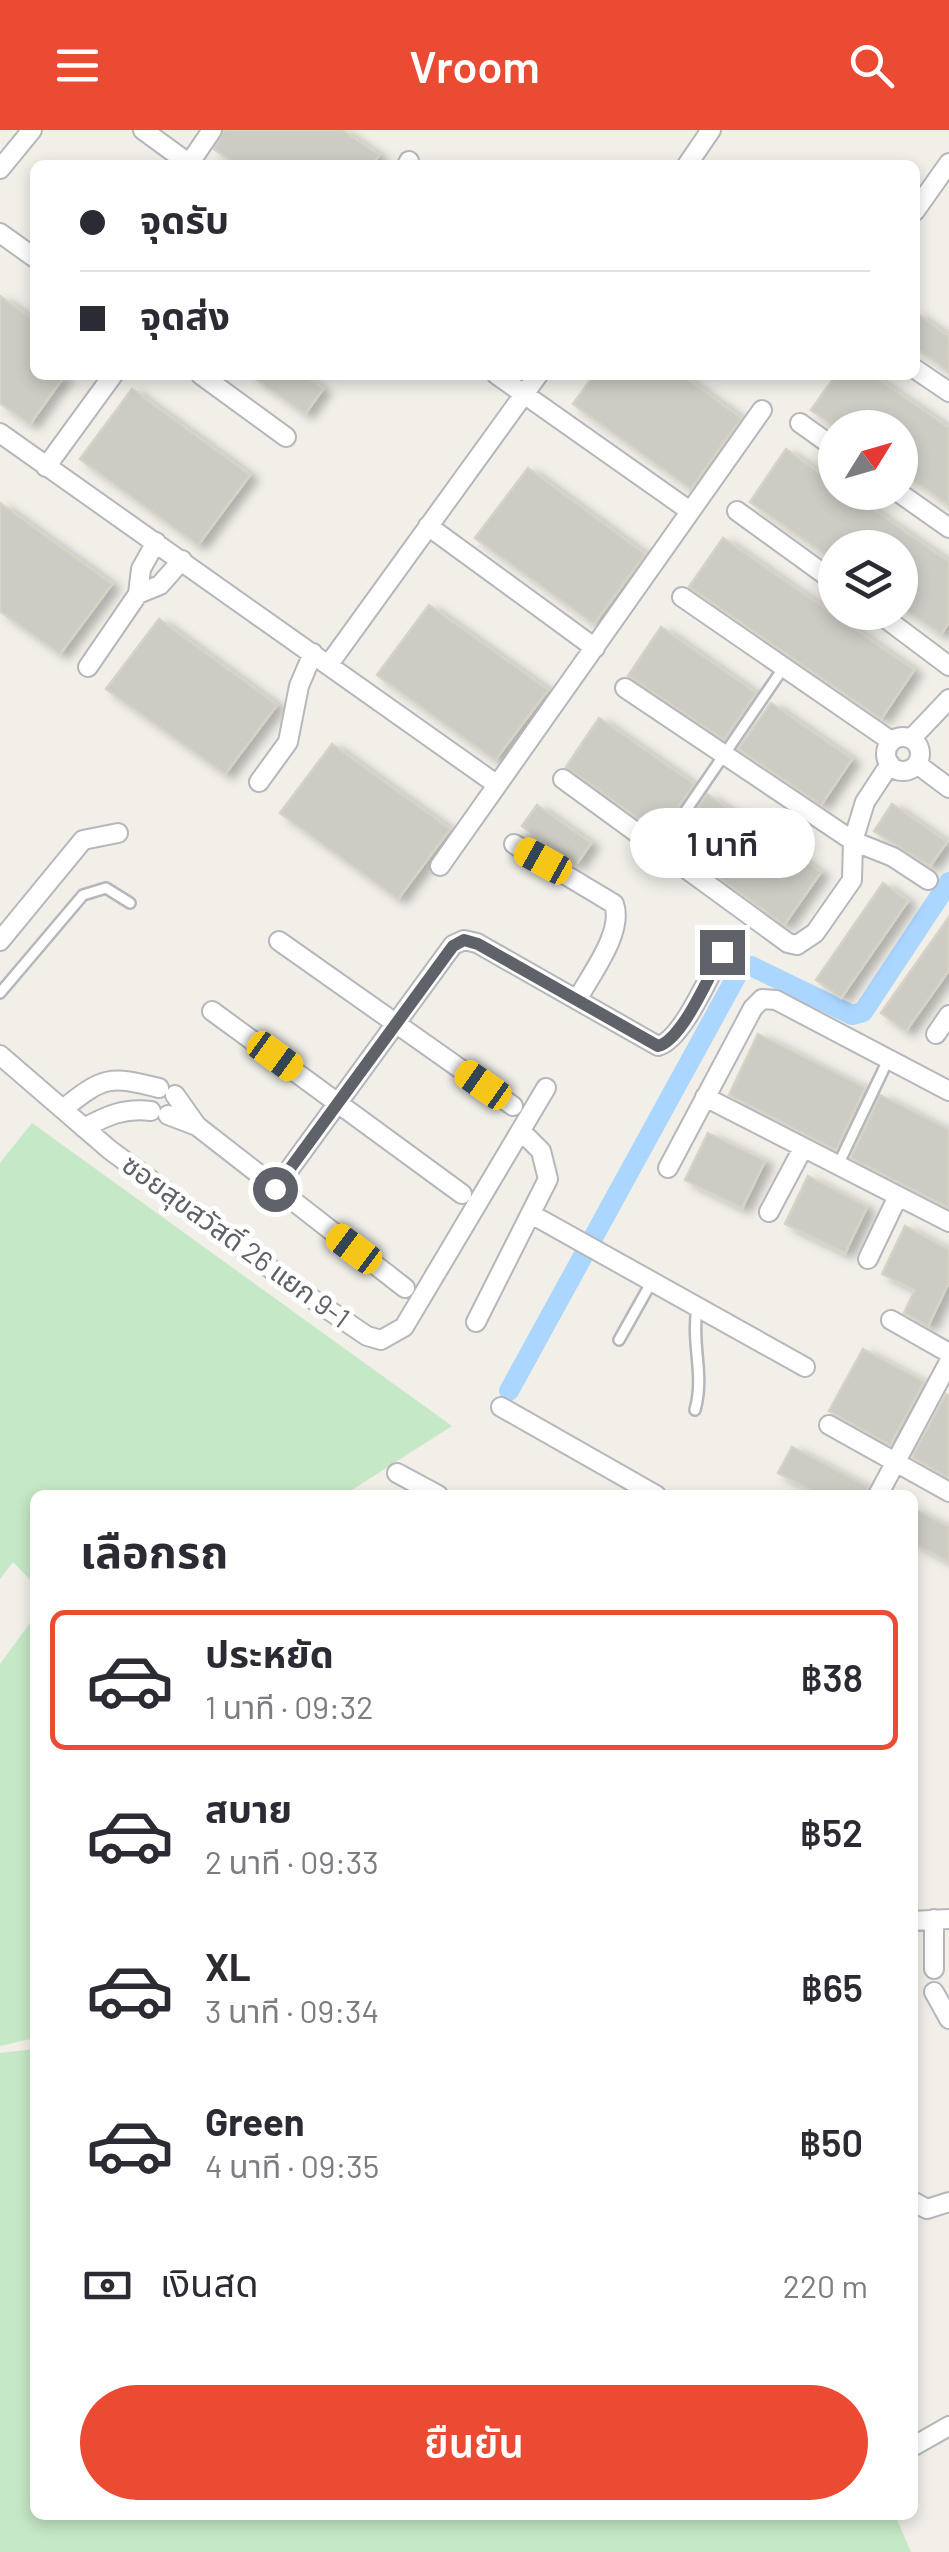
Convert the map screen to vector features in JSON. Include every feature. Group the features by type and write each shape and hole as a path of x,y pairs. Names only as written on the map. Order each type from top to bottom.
{"street":[{"path":"0,169 32,130"},
{"path":"144,130 185,160"},
{"path":"193,160 212,130"},
{"path":"690,160 711,130"},
{"path":"920,204 949,163"},
{"path":"0,234 30,255"},
{"path":"920,372 949,392"},
{"path":"46,466 109,380"},
{"path":"207,380 286,437"},
{"path":"504,380 690,512"},
{"path":"329,664 535,380"},
{"path":"440,866 762,410"},
{"path":"800,423 818,436"},
{"path":"0,458 6,438 496,784"},
{"path":"918,506 949,528"},
{"path":"737,511 818,570"},
{"path":"428,526 594,648"},
{"path":"88,667 138,594 141,569 156,542"},
{"path":"138,594 160,586 182,560"},
{"path":"682,597 891,741 912,740 949,699"},
{"path":"901,630 949,666"},
{"path":"260,782 288,742 299,686 313,653"},
{"path":"625,688 853,841 894,857 928,880"},
{"path":"912,740 920,752 917,764"},
{"path":"891,741 886,752 890,764 901,771 917,764"},
{"path":"562,779 788,943 797,945 815,933 852,880 853,841 865,802 890,764"},
{"path":"917,764 949,788"},
{"path":"0,941 83,840 118,834"},
{"path":"514,844 614,904 618,915 614,929 578,1000"},
{"path":"275,1189 442,958 464,940 578,1000 649,1046 668,1044 722,952"},
{"path":"279,941 512,1106"},
{"path":"668,1168 762,999 776,1000 949,1090"},
{"path":"212,1011 462,1194"},
{"path":"936,1034 949,1015"},
{"name":"ซอยสุขสวัสดิ์ 26 แยก 9-1","path":"0,1055 84,1128 306,1294 367,1336 381,1340 404,1327 546,1088"},
{"path":"63,1109 103,1079 133,1081 167,1092 197,1126 405,1288"},
{"path":"131,1108 133,1081"},
{"path":"705,1097 949,1222"},
{"path":"84,1128 131,1108 197,1126"},
{"path":"476,1322 548,1178 548,1162 520,1131"},
{"path":"769,1212 803,1148"},
{"path":"868,1259 898,1196"},
{"path":"531,1214 805,1367"},
{"path":"891,1320 949,1353"},
{"path":"881,1490 949,1362"},
{"path":"502,1407 647,1490"},
{"path":"829,1424 949,1492"},
{"path":"397,1473 429,1490"},
{"path":"934,1969 941,1919"},
{"path":"934,1992 949,2012"},
{"path":"918,2204 927,2209 949,2202"},
{"path":"918,2444 949,2426"}],"lane":[{"path":"660,850 784,667"},
{"path":"0,993 83,896 106,888 130,903"},
{"path":"838,1166 888,1060"},
{"path":"619,1340 651,1282"},
{"path":"695,1410 702,1385 693,1352 697,1306"}],"green space":[{"path":"32,1123 452,1426 352,1490 30,1490 30,1580 13,1562 0,1579 0,1163"},
{"path":"30,1623 30,2039 0,2046 0,1664"},
{"path":"30,2050 30,2520 897,2520 911,2552 0,2552 0,2053"}],"building":[{"path":"224,130 342,130 379,155 376,160 230,160 214,149"},
{"path":"0,296 30,317 30,380 61,380 30,424 0,403"},
{"path":"920,316 949,337 949,372 920,351"},
{"path":"257,380 311,380 323,389 305,414"},
{"path":"590,380 689,380 741,418 691,489 573,404"},
{"path":"832,380 879,380 949,428 949,505 918,483 918,410 818,410 818,415 811,410"},
{"path":"132,389 250,475 198,545 80,459"},
{"path":"786,449 818,472 818,510 874,510 903,530 818,530 818,549 750,502"},
{"path":"528,468 645,554 594,624 475,538"},
{"path":"0,503 112,584 60,654 0,611"},
{"path":"723,538 818,604 818,630 856,630 914,670 881,719 689,587"},
{"path":"918,541 949,562 949,622 941,634 918,618"},
{"path":"429,605 548,690 495,760 377,675"},
{"path":"159,619 277,705 225,774 106,689"},
{"path":"661,627 756,693 724,740 628,676"},
{"path":"771,703 852,759 821,805 738,749"},
{"path":"599,718 694,784 660,834 566,767"},
{"path":"332,744 450,829 398,899 280,813"},
{"path":"707,794 821,872 784,925 673,844"},
{"path":"892,804 947,842 930,866 874,831"},
{"path":"537,805 591,843 576,865 522,826"},
{"path":"883,883 908,901 841,998 816,980"},
{"path":"949,917 949,970 906,1031 881,1013"},
{"path":"758,1034 865,1088 836,1150 729,1095"},
{"path":"880,1095 949,1130 949,1208 851,1158"},
{"path":"708,1133 765,1161 742,1208 685,1180"},
{"path":"808,1176 867,1207 845,1253 785,1224"},
{"path":"905,1226 949,1250 949,1282 928,1326 904,1313 915,1290 882,1274"},
{"path":"863,1349 924,1382 890,1445 829,1411"},
{"path":"946,1394 949,1396 949,1478 912,1457"},
{"path":"792,1447 868,1487 810,1490 778,1473"},
{"path":"918,1511 949,1527 949,1562 918,1545"}],"waterway":[{"path":"509,1391 741,968 751,966 852,1015 863,1012 949,882"}],"route":[{"path":"275,1189 442,958 464,940 578,1000 649,1046 668,1044 722,952"}]}
